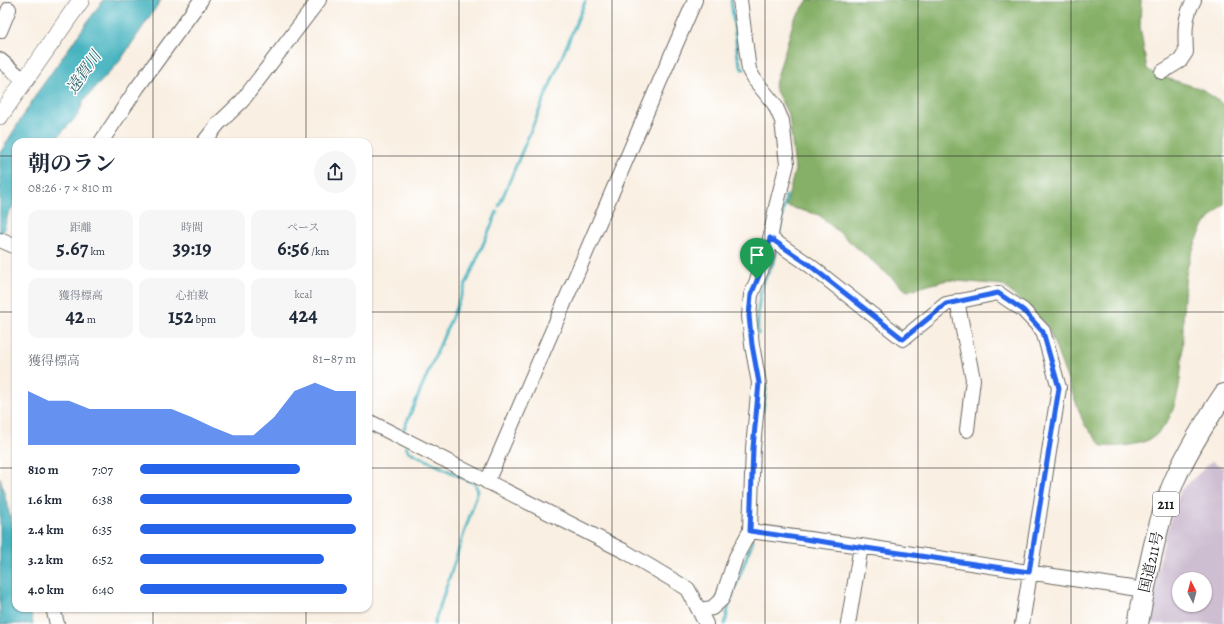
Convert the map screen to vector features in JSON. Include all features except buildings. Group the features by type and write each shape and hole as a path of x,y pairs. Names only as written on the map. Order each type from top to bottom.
{"highway":[{"name":"国道211号","path":"1138,624 1144,590 1163,513 1175,479 1195,440 1224,394"}],"main road":[{"path":"1,114 81,0"}],"street":[{"path":"104,138 137,88 201,0"},
{"path":"207,138 218,124 242,101 318,0"},
{"path":"487,482 695,0"},
{"path":"700,610 712,608 722,599 736,557 750,531 753,448 759,383 752,345 749,316 751,295 767,256 786,164 782,121 775,105 754,79 749,70 740,0"},
{"path":"1162,72 1185,57 1185,24 1188,12 1194,0"},
{"path":"0,31 9,9"},
{"path":"0,60 25,81"},
{"path":"770,238 808,264 903,339 946,304 998,293 1023,310 1043,332 1059,388 1022,624"},
{"path":"0,240 12,245"},
{"path":"957,301 973,379 967,430"},
{"path":"372,423 626,552 688,589 706,624"},
{"path":"750,531 861,546 1144,590"},
{"path":"848,624 861,546"},
{"path":"54,612 57,624"}],"shaded area":[{"path":"1212,461 1224,468 1223,624 1146,624 1165,537 1180,491"}],"green space":[{"path":"808,0 1141,0 1140,27 1147,69 1156,75 1202,89 1224,105 1224,204 1205,224 1189,261 1185,285 1180,383 1174,405 1166,424 1152,438 1141,443 1120,446 1102,446 1084,424 1048,327 1003,285 947,280 907,291 819,215 786,206 795,169 789,116 774,87 794,20"}],"water":[{"name":"遠賀川","path":"103,0 161,0 120,61 84,100 78,115 57,138 12,138 12,208 8,214 0,246 0,153 37,93"},
{"path":"0,477 12,524 12,612 31,612 33,624 0,624"}],"waterway":[{"path":"731,0 738,57 742,69 744,69"},
{"path":"499,206 585,2"},
{"path":"778,239 786,196"},
{"path":"403,431 497,212"},
{"path":"758,334 758,308 761,290 775,258 777,249"},
{"path":"763,411 766,389 765,383"},
{"path":"406,446 408,451 475,484 478,491 434,624"},
{"path":"725,624 729,604 753,540"}],"route":[{"path":"770,238 808,264 903,339 946,304 998,293 1023,310 1043,332 1059,388 1029,572 861,546 750,531 753,448 759,383 752,345 749,316 751,295 757,279 767,256 770,238"}]}
